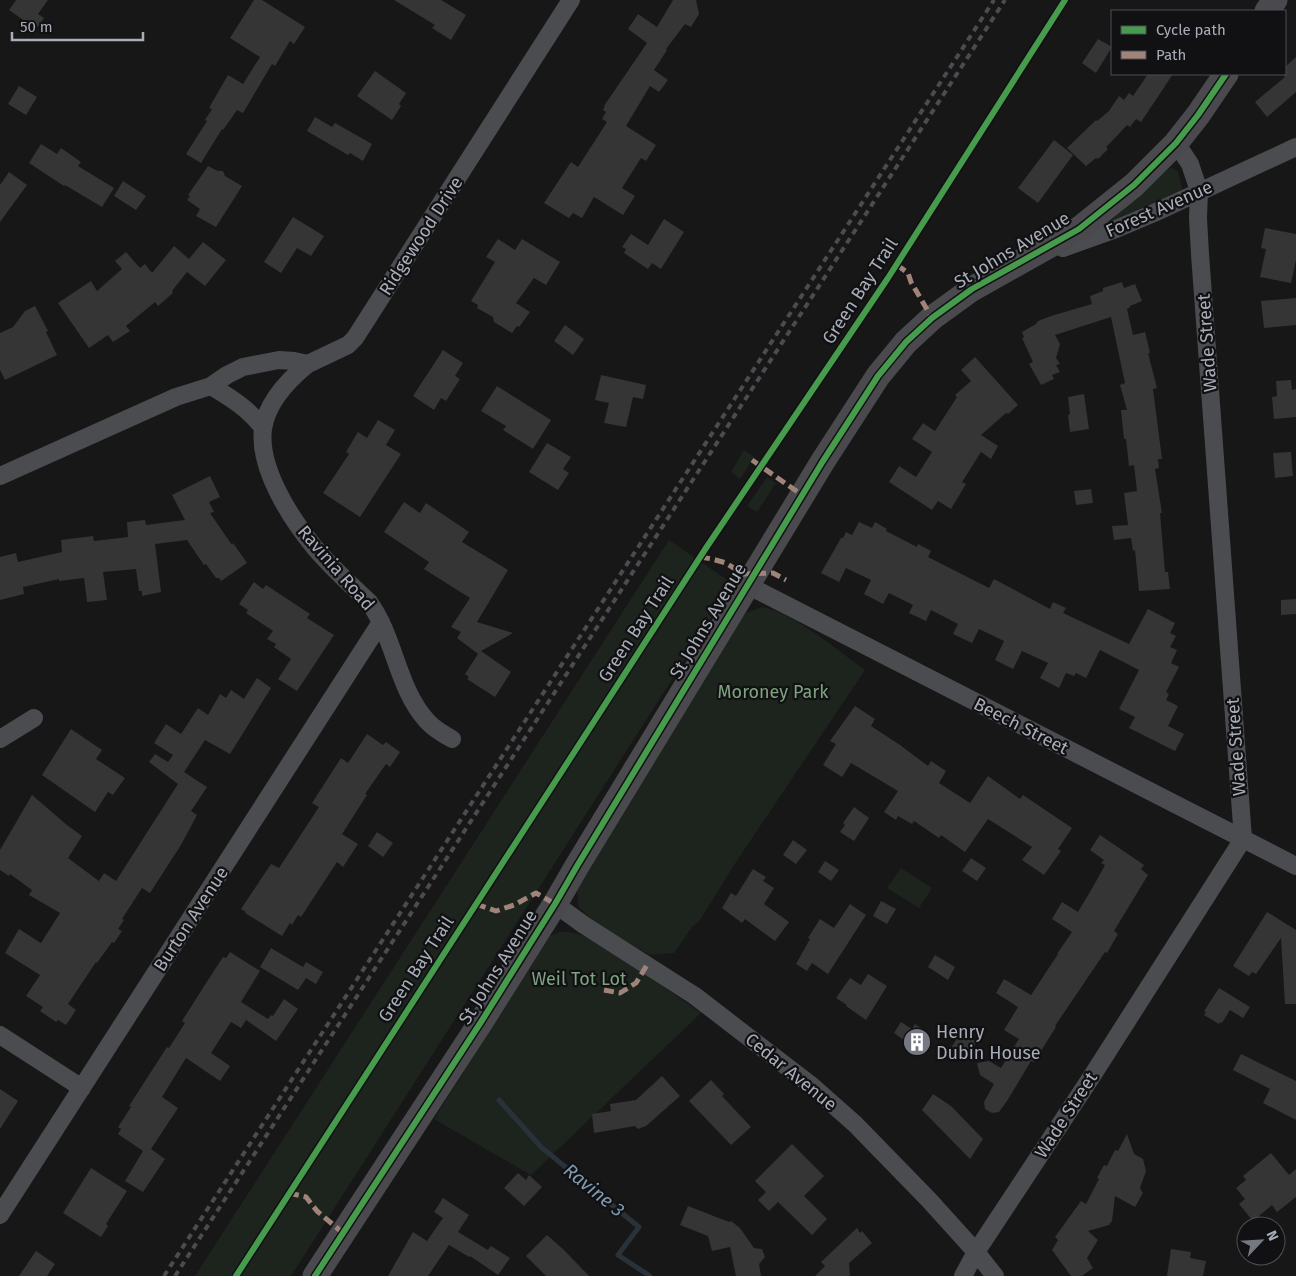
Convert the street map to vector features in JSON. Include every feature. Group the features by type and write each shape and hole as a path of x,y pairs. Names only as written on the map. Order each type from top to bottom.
{"street":[{"name":"Ridgewood Drive","path":"308,364 348,344 355,338 571,0"},
{"name":"St Johns Avenue","path":"315,1276 476,1031 823,461 883,370 906,342 932,318 972,289 1079,229 1134,185 1176,143 1225,75"},
{"name":"Wade Street","path":"964,1276 976,1252 1092,1076 1243,839 1200,254 1199,191 1190,164 1176,143"},
{"name":"Forest Avenue","path":"1018,264 1116,229 1296,147"},
{"path":"0,476 176,397 211,386 235,371 261,362 279,360 308,364"},
{"name":"Ravinia Road","path":"308,364 297,373 277,396 268,412 263,428 265,460 280,494 298,525 326,561 369,602 381,622 408,693 417,708 426,721 436,730 452,739"},
{"path":"211,386 253,414 263,428"},
{"name":"Beech Street","path":"747,585 1296,866"},
{"name":"Burton Avenue","path":"0,1214 381,622"},
{"path":"0,739 34,718"},
{"name":"Cedar Avenue","path":"555,904 584,925 695,996 812,1086 855,1124 930,1200 995,1276"},
{"path":"0,1035 82,1088"}],"green space":[{"path":"1172,168 1178,172 1183,192 1111,222 1167,169"},
{"path":"744,450 754,457 740,479 731,472"},
{"path":"767,477 776,483 757,512 747,506"},
{"path":"669,540 733,584 291,1276 195,1276"},
{"name":"Moroney Park","path":"762,607 801,624 865,670 736,862 700,920 692,927 674,953 650,955 591,919 579,907 577,891 740,620 746,613"},
{"path":"901,868 932,888 919,908 887,888"},
{"name":"Weil Tot Lot","path":"560,932 576,933 600,943 701,1013 531,1175 434,1119 550,936"}],"building":[{"path":"16,0 48,0 38,14 44,18 36,29 9,10"},
{"path":"254,0 262,0 305,27 294,44 290,41 275,66 272,64 243,113 237,110 222,129 201,163 186,154 207,121 205,120 212,109 209,108 228,75 243,84 260,57 230,38"},
{"path":"394,0 441,0 466,15 451,40 432,28 435,25"},
{"path":"673,0 696,0 699,14 691,27 685,24 666,49 654,70 668,80 659,92 650,86 626,126 656,145 646,161 641,158 622,188 635,196 623,215 594,197 582,218 573,213 569,218 544,203 571,162 578,167 607,122 602,119 606,112 603,110 604,106 647,43 628,29 638,14 657,27"},
{"path":"1098,39 1111,46 1096,73 1082,63"},
{"path":"1296,57 1296,92 1267,117 1255,102 1285,77 1283,75 1286,75 1286,66"},
{"path":"375,71 406,93 399,104 401,106 392,120 357,96"},
{"path":"1147,75 1172,75 1141,122 1136,119 1130,127 1127,125 1106,147 1108,149 1098,159 1096,158 1086,166 1067,148 1096,120 1109,111 1119,96 1124,100 1129,93 1133,96"},
{"path":"19,86 37,97 26,115 8,104"},
{"path":"315,117 332,127 335,123 372,144 363,161 350,153 348,155 307,131"},
{"path":"1054,140 1073,155 1038,203 1018,188"},
{"path":"41,144 57,154 61,148 81,162 78,166 114,188 102,207 64,186 29,163"},
{"path":"208,166 218,171 223,171 225,176 242,186 216,227 196,216 200,209 187,200 190,196 188,195"},
{"path":"9,172 27,185 0,222 0,185"},
{"path":"123,181 146,196 136,210 114,196"},
{"path":"293,217 324,236 311,256 297,248 281,273 264,262"},
{"path":"664,219 684,232 661,269 652,263 648,269 624,253 626,249 622,247 631,234 648,245"},
{"path":"1265,228 1296,234 1296,260 1291,283 1260,277 1266,249 1261,248"},
{"path":"498,239 515,250 522,239 560,262 546,285 534,278 516,303 530,312 512,333 494,322 493,317 477,308 478,305 471,301 495,262 486,257"},
{"path":"203,242 226,260 205,286 187,272 172,291 173,293 158,306 155,302 126,326 130,331 113,342 108,335 89,348 58,303 91,281 97,291 122,269 115,261 126,252 140,268 145,264 152,273 174,246 189,259"},
{"path":"1122,282 1124,288 1135,284 1142,301 1127,309 1133,335 1145,332 1157,388 1153,389 1162,459 1158,459 1159,468 1155,469 1162,513 1160,513 1165,572 1168,572 1170,589 1139,591 1135,550 1133,551 1131,538 1114,540 1112,526 1128,525 1124,493 1137,491 1134,465 1129,466 1126,439 1124,439 1121,410 1127,410 1120,385 1125,383 1111,317 1055,335 1060,344 1056,358 1060,364 1056,365 1060,372 1052,375 1054,379 1041,385 1029,364 1033,362 1022,338 1024,337 1022,332 1038,321 1092,304 1090,296 1103,291 1103,288"},
{"path":"1296,298 1296,325 1264,328 1261,301"},
{"path":"35,306 48,331 46,332 57,355 5,380 0,370 0,333 13,327 25,311"},
{"path":"565,325 584,339 573,355 554,341"},
{"path":"443,350 463,363 455,376 460,379 446,401 441,398 434,410 413,396"},
{"path":"975,357 1018,405 981,435 998,446 991,459 981,452 962,482 966,484 951,509 938,501 932,510 889,482 899,466 916,477 932,452 912,439 923,423 935,431 957,397 955,395 971,381 961,370"},
{"path":"601,375 646,385 643,399 633,397 626,427 604,423 609,403 595,400"},
{"path":"1291,380 1292,390 1296,389 1296,417 1274,419 1272,397 1277,396 1276,381"},
{"path":"497,386 551,420 533,449 503,430 506,426 481,411"},
{"path":"1084,394 1089,429 1070,432 1068,397"},
{"path":"378,420 395,430 386,445 401,454 360,517 323,493 349,454 346,452 358,432 367,438"},
{"path":"547,443 571,457 563,469 569,473 558,490 529,472"},
{"path":"1291,452 1293,476 1275,478 1273,453"},
{"path":"210,476 220,497 209,502 214,512 210,513 247,563 221,581 219,578 216,578 206,564 204,565 187,540 155,544 161,592 142,596 142,591 139,591 136,569 103,572 107,600 87,602 84,578 59,581 59,579 23,587 24,594 0,600 0,557 16,553 18,562 62,552 61,540 93,536 94,541 128,537 127,522 145,520 146,525 185,520 172,495"},
{"path":"1091,489 1093,503 1076,505 1074,491"},
{"path":"404,502 420,513 426,503 469,532 462,542 508,570 477,622 513,633 481,651 511,672 495,697 467,679 469,677 465,674 478,654 457,638 461,632 451,627 470,598 424,569 429,562 384,532"},
{"path":"859,522 872,528 875,522 887,529 886,531 917,547 918,544 931,551 928,557 989,588 994,579 1050,609 1053,602 1066,608 1063,613 1129,644 1148,609 1175,623 1170,633 1176,636 1170,647 1177,650 1171,663 1179,667 1166,692 1169,694 1166,700 1178,706 1168,726 1184,734 1175,751 1129,728 1135,717 1119,709 1139,670 1100,650 1086,678 1076,673 1074,676 1066,673 1059,688 1040,678 1048,663 1022,651 1013,669 995,660 1004,641 979,629 972,643 953,634 958,624 931,610 926,621 909,613 913,605 889,593 883,604 864,594 871,580 846,568 839,582 821,573 841,538 843,538 846,532 852,535"},
{"path":"254,582 263,589 266,585 310,614 307,618 334,635 297,691 278,679 291,659 274,647 276,644 267,639 273,631 246,613 248,610 239,604"},
{"path":"1296,599 1296,614 1281,615 1281,600"},
{"path":"257,678 271,688 230,754 205,740 184,772 207,787 191,811 197,815 181,845 150,893 142,888 122,919 124,920 118,929 122,931 114,943 112,942 96,962 68,1004 76,1010 66,1025 58,1020 56,1022 40,1011 43,1007 26,996 40,975 5,953 19,929 41,943 60,913 29,895 32,890 10,874 9,876 0,870 0,850 32,795 82,836 68,858 99,881 104,873 116,881 178,784 149,762 155,754 168,762 173,755 154,743 166,724 181,734 198,708 208,715 220,694 226,698 231,690 244,699"},
{"path":"855,706 875,719 871,726 928,766 931,761 946,771 939,783 970,803 988,776 1020,799 1023,795 1072,828 1058,849 1061,851 1044,875 1022,860 1032,847 988,819 965,852 941,835 939,838 914,821 912,824 898,816 896,820 884,812 898,791 851,763 842,777 823,765 836,744 830,741"},
{"path":"71,729 102,750 96,759 125,778 113,795 108,792 95,812 42,775"},
{"path":"367,734 383,745 386,742 400,752 390,767 386,764 365,794 367,795 342,834 358,844 343,867 337,862 301,917 298,915 292,925 290,923 282,936 241,909 271,864 279,868 319,807 312,803 341,758 348,763"},
{"path":"854,807 869,818 854,841 840,832 845,825 843,823"},
{"path":"377,832 393,843 383,857 368,846"},
{"path":"1100,835 1144,865 1141,869 1148,875 1114,931 1118,934 1107,953 1105,952 1055,1026 1034,1062 1031,1061 1007,1101 999,1112 992,1113 985,1109 984,1102 994,1084 980,1075 977,1063 989,1061 1001,1068 1019,1039 1004,1030 1018,1007 996,993 1004,979 1031,995 1058,954 1072,932 1052,919 1062,902 1078,912 1094,885 1105,865 1101,863 1104,860 1090,850"},
{"path":"793,840 807,850 796,864 783,855"},
{"path":"971,858 986,868 977,881 962,871"},
{"path":"825,861 839,870 831,881 818,872"},
{"path":"753,869 766,877 763,881 774,888 764,904 789,922 775,941 745,919 742,923 722,908 731,893 736,896"},
{"path":"881,901 896,909 887,924 873,916"},
{"path":"850,904 866,915 828,974 812,963 807,971 796,964 810,939 808,938 820,919 834,928"},
{"path":"1267,912 1296,930 1296,1004 1285,1004 1281,938 1256,974 1252,972 1249,976 1233,966"},
{"path":"271,948 303,967 306,962 323,972 316,984 306,978 298,990 260,967"},
{"path":"230,952 260,971 241,1002 268,1019 271,1015 273,1016 284,999 298,1009 276,1041 246,1020 241,1028 231,1022 211,1053 230,1066 220,1081 186,1058 162,1097 178,1108 151,1149 165,1159 143,1192 125,1181 143,1151 118,1134 121,1129 118,1127 131,1107 129,1106 167,1047 169,1048 185,1023 182,1021 208,980 223,957 226,958"},
{"path":"935,955 955,967 948,980 928,967"},
{"path":"868,974 887,986 866,1020 836,998 850,978 861,985"},
{"path":"1219,988 1250,1007 1243,1018 1230,1010 1222,1023 1220,1022 1219,1024 1204,1015 1206,1012 1204,1011"},
{"name":"Henry Dubin House","path":"901,1022 912,1029 915,1024 927,1032 925,1035 930,1038 919,1054 903,1044 905,1041 894,1033"},
{"path":"961,1032 977,1042 967,1058 951,1048"},
{"path":"1241,1054 1296,1081 1296,1120 1263,1103 1270,1089 1233,1070"},
{"path":"662,1076 680,1096 646,1126 638,1129 635,1126 594,1133 592,1114 611,1111 610,1104 636,1100"},
{"path":"711,1080 724,1094 722,1096 751,1127 731,1145 689,1101"},
{"path":"0,1089 18,1101 0,1129"},
{"path":"933,1094 951,1106 983,1139 970,1159 922,1110"},
{"path":"1127,1134 1134,1154 1143,1159 1146,1171 1140,1188 1143,1193 1135,1207 1115,1196 1112,1221 1109,1225 1088,1231 1098,1240 1087,1258 1093,1268 1082,1276 1071,1276 1052,1250 1058,1240 1055,1237 1081,1201 1086,1204 1104,1165 1107,1166 1115,1150 1118,1151"},
{"path":"792,1144 824,1176 804,1196 827,1219 812,1235 778,1202 769,1211 758,1200 766,1192 755,1181"},
{"path":"1271,1153 1289,1175 1296,1169 1296,1197 1277,1212 1272,1205 1259,1216 1249,1216 1239,1204 1245,1199 1236,1188 1246,1180 1243,1176"},
{"path":"91,1168 127,1191 106,1224 108,1226 101,1237 63,1213"},
{"path":"518,1173 526,1180 529,1175 542,1187 524,1206 504,1188"},
{"path":"443,1198 469,1215 458,1232 488,1250 491,1246 510,1258 498,1275 470,1256 449,1245 428,1276 388,1276 413,1232 427,1241 443,1218 434,1212"},
{"path":"688,1206 729,1222 731,1221 740,1228 754,1248 762,1249 765,1257 759,1264 761,1276 736,1276 730,1247 712,1251 708,1236 680,1225"},
{"path":"857,1228 872,1243 849,1263 850,1276 815,1276 825,1266 821,1262"},
{"path":"547,1235 589,1276 546,1276 526,1256"},
{"path":"1171,1249 1191,1252 1190,1258 1206,1261 1203,1276 1167,1276"},
{"path":"36,1251 55,1264 47,1276 19,1276"}],"waterway":[{"name":"Ravine 3","path":"499,1100 541,1147 639,1227 618,1255 650,1276"}],"railway":[{"path":"164,1276 994,0"},
{"path":"175,1276 1005,0"}],"marked path":[{"path":"897,265 908,273 911,282 932,318"},
{"path":"752,460 802,495"},
{"path":"700,557 726,563 743,574 773,573 786,580"},
{"path":"476,904 496,911 514,905 536,893 555,904"},
{"path":"604,990 620,993 636,983 647,965"},
{"path":"289,1193 306,1197 317,1211 343,1233"}],"cycle path":[{"name":"Green Bay Trail","path":"236,1276 706,548 888,278 1065,0"},
{"path":"315,1276 481,1022 555,904 823,461 878,376 906,342 932,318 972,289 1079,229 1134,185 1176,143 1225,75"}],"place":[{"name":"Henry Dubin House","path":"917,1042"}]}
